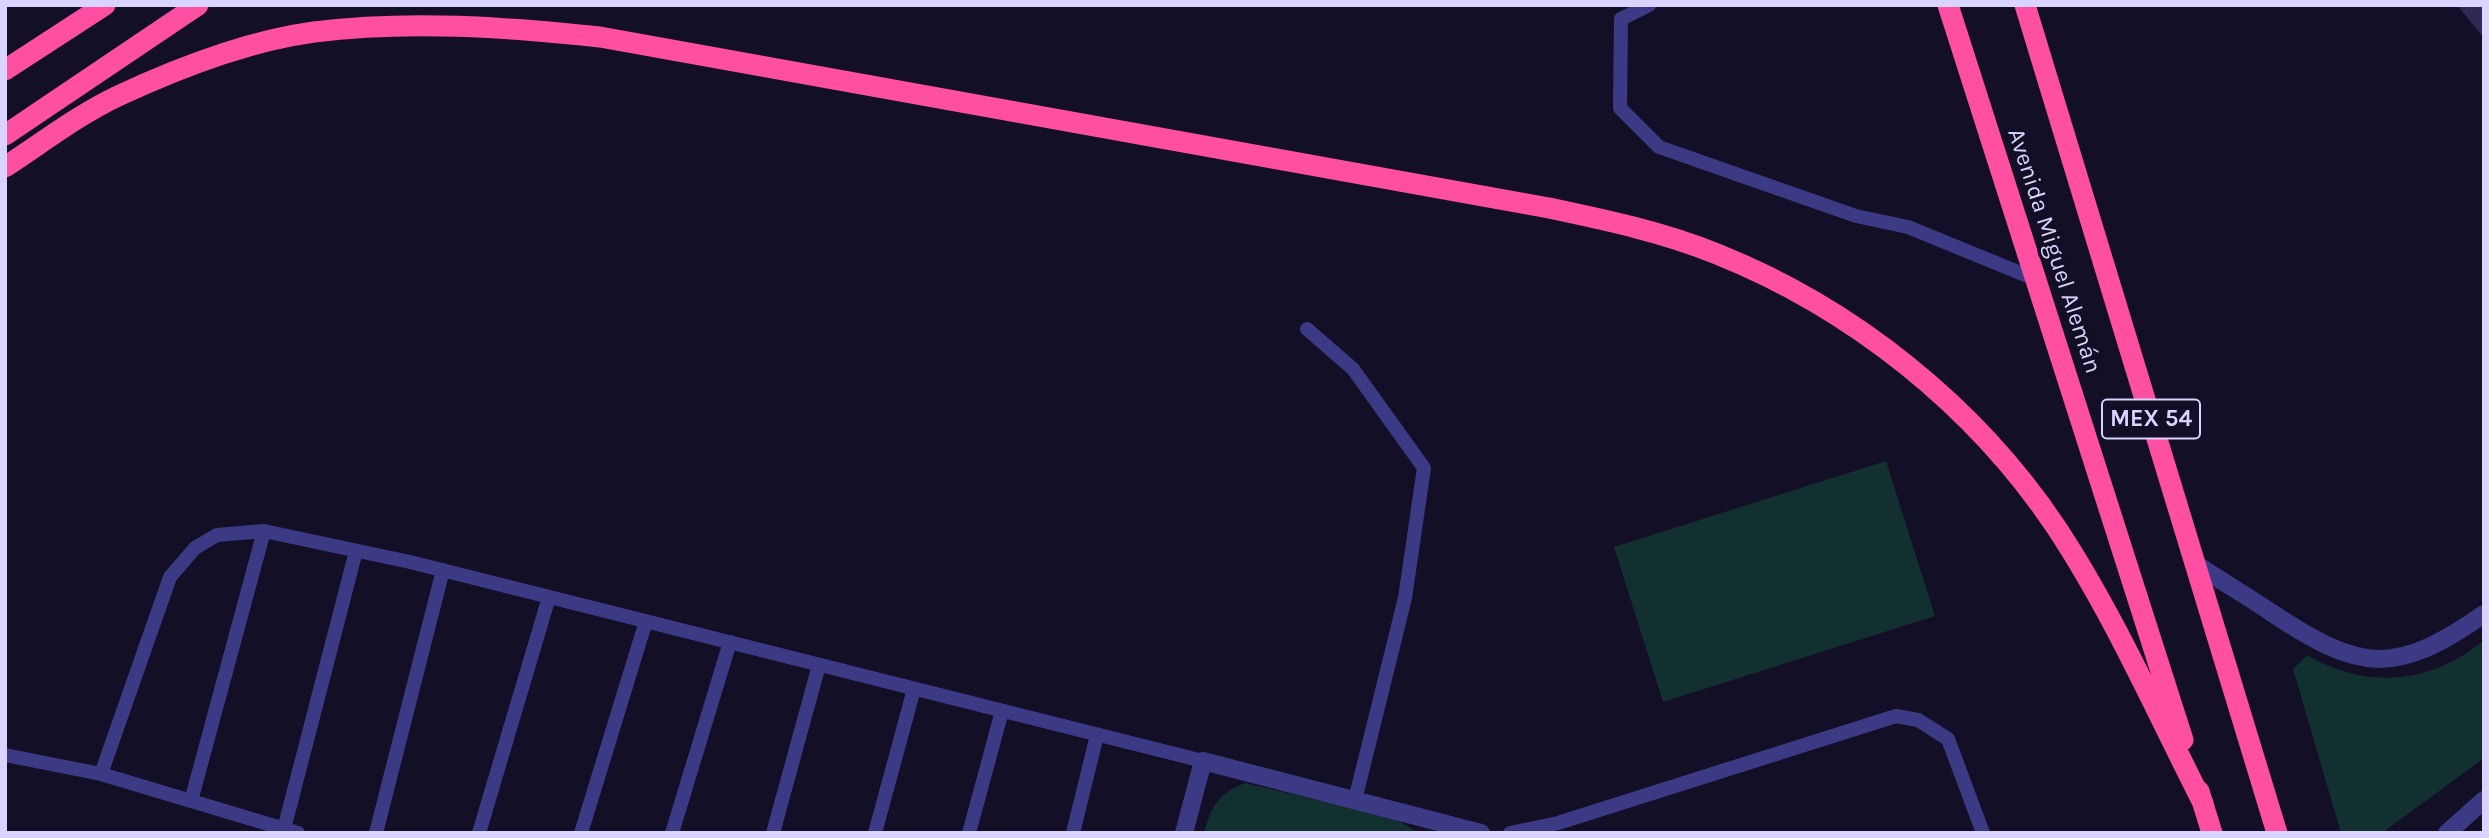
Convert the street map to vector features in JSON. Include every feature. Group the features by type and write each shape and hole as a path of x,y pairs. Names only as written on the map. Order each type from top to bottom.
{"highway":[{"path":"5,70 105,5"},
{"path":"5,135 198,5"},
{"name":"Avenida Miguel Alemán","path":"1948,5 2212,833"},
{"name":"Avenida Miguel Alemán","path":"2025,5 2277,833"},
{"path":"5,167 115,97 179,70 253,46 312,33 381,26 452,26 523,29 600,37 1549,208 1636,227 1717,254 1789,286 1908,365 1962,417 2013,471 2056,527 2131,661 2203,803"}],"street":[{"path":"2196,564 2312,640 2353,656 2397,658 2417,653 2437,646 2484,614"},
{"path":"1184,833 1203,761 1481,833"},
{"path":"2447,833 2484,800"}],"lane":[{"path":"1649,5 1621,19 1620,108 1659,147 1857,216 1908,228 2035,279"},
{"path":"1307,329 1353,369 1424,468 1405,598 1355,800"},
{"path":"191,801 264,531"},
{"path":"101,774 170,578 195,548 216,535 264,531 443,570 1203,761"},
{"path":"5,755 101,774 291,831 356,551"},
{"path":"376,833 443,570"},
{"path":"479,833 549,597"},
{"path":"581,833 646,621"},
{"path":"672,833 730,642"},
{"path":"773,833 819,665"},
{"path":"874,833 914,689"},
{"path":"969,833 1002,711"},
{"path":"1510,833 1560,828 1896,716 1918,720 1948,739 1983,833"},
{"path":"1073,833 1097,735"}],"green space":[{"path":"1886,461 1935,616 1663,702 1614,547"},
{"path":"2484,640 2484,758 2382,833 2341,833 2293,669 2307,655 2352,674 2398,677 2443,666"},
{"path":"1245,783 1394,818 1419,833 1204,833 1217,802 1229,791"}]}
